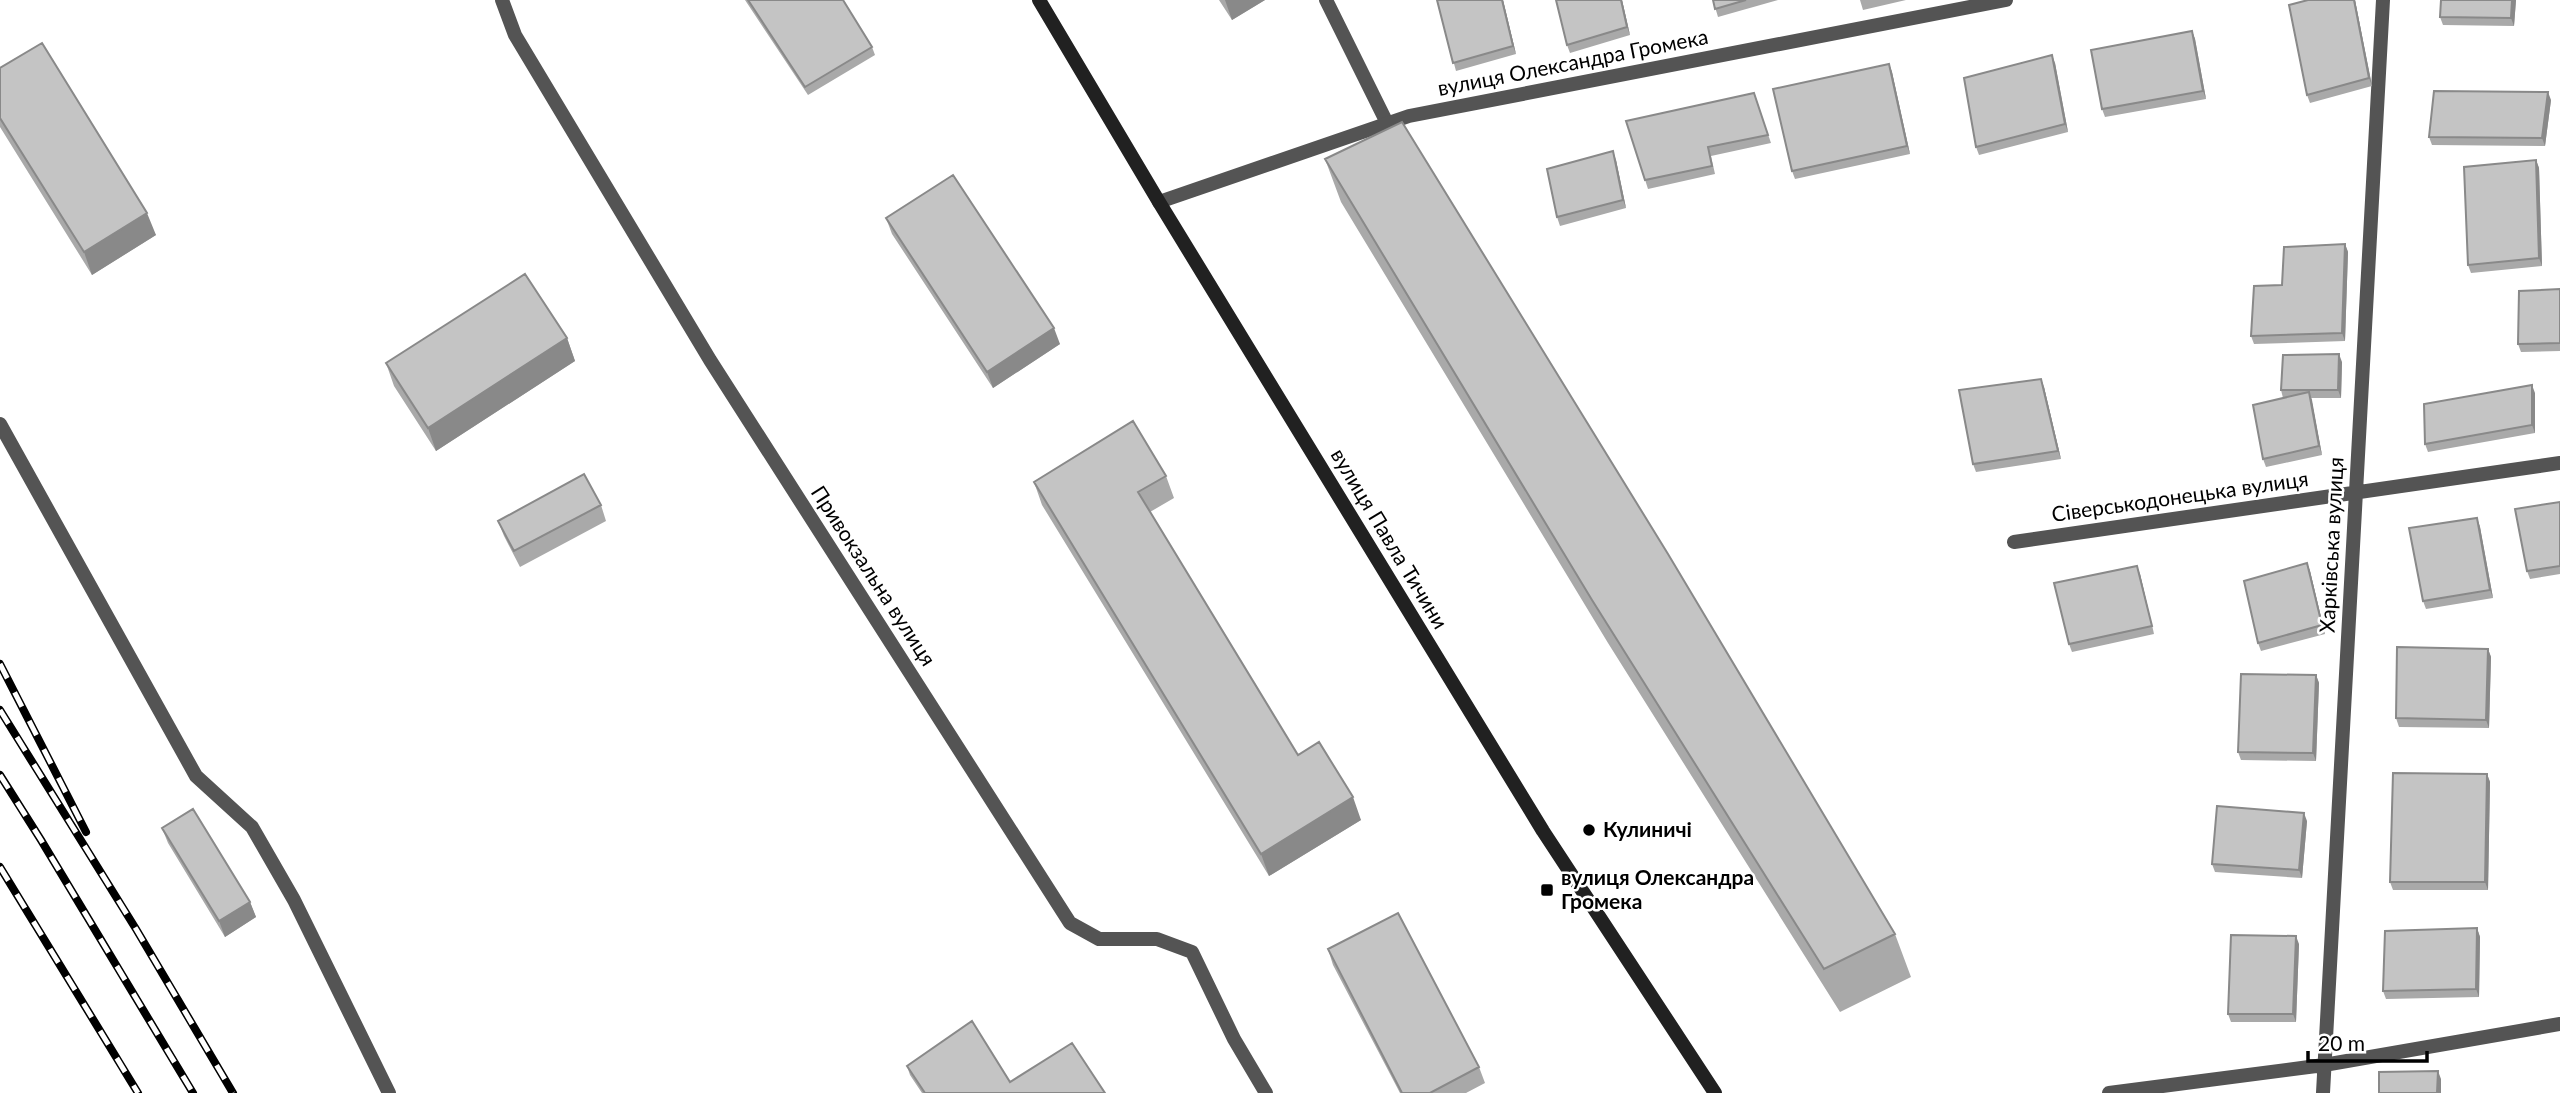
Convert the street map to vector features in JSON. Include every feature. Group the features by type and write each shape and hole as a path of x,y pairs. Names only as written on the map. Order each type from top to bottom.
{"main road":[{"name":"вулиця Павла Тичини","path":"1038,0 1543,831 1715,1093"}],"street":[{"name":"Привокзальна вулиця","path":"502,0 515,35 710,360 1070,923 1099,939 1157,939 1192,952 1234,1039 1266,1093"},
{"path":"1326,0 1388,123"},
{"name":"вулиця Олександра Громека","path":"1159,202 1409,116 2006,0"},
{"name":"Харківська вулиця","path":"2323,1093 2383,0"},
{"path":"0,424 196,776 252,827 294,900 388,1093"},
{"name":"Сіверськодонецька вулиця","path":"2014,542 2560,463"},
{"path":"2109,1093 2324,1065 2560,1024"}],"building":[{"path":"748,0 843,0 872,47 805,87"},
{"path":"1437,0 1502,0 1513,46 1453,63"},
{"path":"1556,0 1621,0 1627,27 1567,45"},
{"path":"1713,0 1746,0 1715,9"},
{"path":"2308,0 2354,0 2369,78 2307,95 2289,5"},
{"path":"2441,0 2512,0 2511,18 2440,17"},
{"path":"2192,31 2203,91 2102,109 2091,50"},
{"path":"42,43 147,213 84,252 0,118 0,68"},
{"path":"2052,55 2065,124 1976,147 1964,78"},
{"path":"1889,64 1907,146 1792,171 1773,89"},
{"path":"2434,91 2548,92 2542,138 2429,137"},
{"path":"1754,93 1768,135 1708,147 1712,166 1645,180 1626,121"},
{"path":"1402,122 1668,554 1895,934 1824,969 1592,600 1325,159"},
{"path":"1613,151 1623,200 1557,217 1547,169"},
{"path":"2536,160 2539,258 2468,265 2464,167"},
{"path":"953,175 1054,328 987,372 886,218"},
{"path":"2345,244 2342,333 2251,336 2254,286 2282,285 2284,247"},
{"path":"525,274 567,338 428,428 386,363"},
{"path":"2560,289 2560,343 2518,344 2519,291"},
{"path":"2339,354 2338,390 2281,390 2283,355"},
{"path":"2041,379 2058,451 1973,464 1959,390"},
{"path":"2532,385 2532,425 2425,444 2424,404"},
{"path":"2309,392 2319,446 2263,459 2253,405"},
{"path":"1133,421 1166,476 1138,492 1298,755 1319,742 1353,797 1261,854 1034,482"},
{"path":"584,474 601,505 514,551 498,521"},
{"path":"2560,502 2560,566 2527,571 2515,509"},
{"path":"2477,518 2490,590 2423,601 2409,528"},
{"path":"2307,563 2322,625 2258,643 2244,581"},
{"path":"2137,566 2152,626 2069,644 2054,583"},
{"path":"2397,647 2488,649 2486,720 2396,718"},
{"path":"2241,674 2316,675 2313,753 2238,752"},
{"path":"2393,773 2487,774 2485,882 2390,882"},
{"path":"2217,806 2304,813 2299,870 2212,864"},
{"path":"193,809 250,902 219,921 162,828"},
{"path":"1398,913 1479,1067 1430,1093 1402,1093 1328,949"},
{"path":"2477,928 2476,989 2383,991 2385,931"},
{"path":"2231,935 2296,936 2293,1014 2228,1014"},
{"path":"972,1021 1010,1082 1072,1043 1105,1093 925,1093 907,1066"},
{"path":"2438,1071 2437,1093 2379,1093 2379,1072"}],"railway":[{"path":"0,664 86,832"},
{"path":"0,710 136,929 233,1093"},
{"path":"0,775 193,1093"},
{"path":"0,867 138,1093"}],"place":[{"name":"Кулиничі","path":"1589,830"},
{"name":"вулиця Олександра Громека","path":"1547,890"}]}
